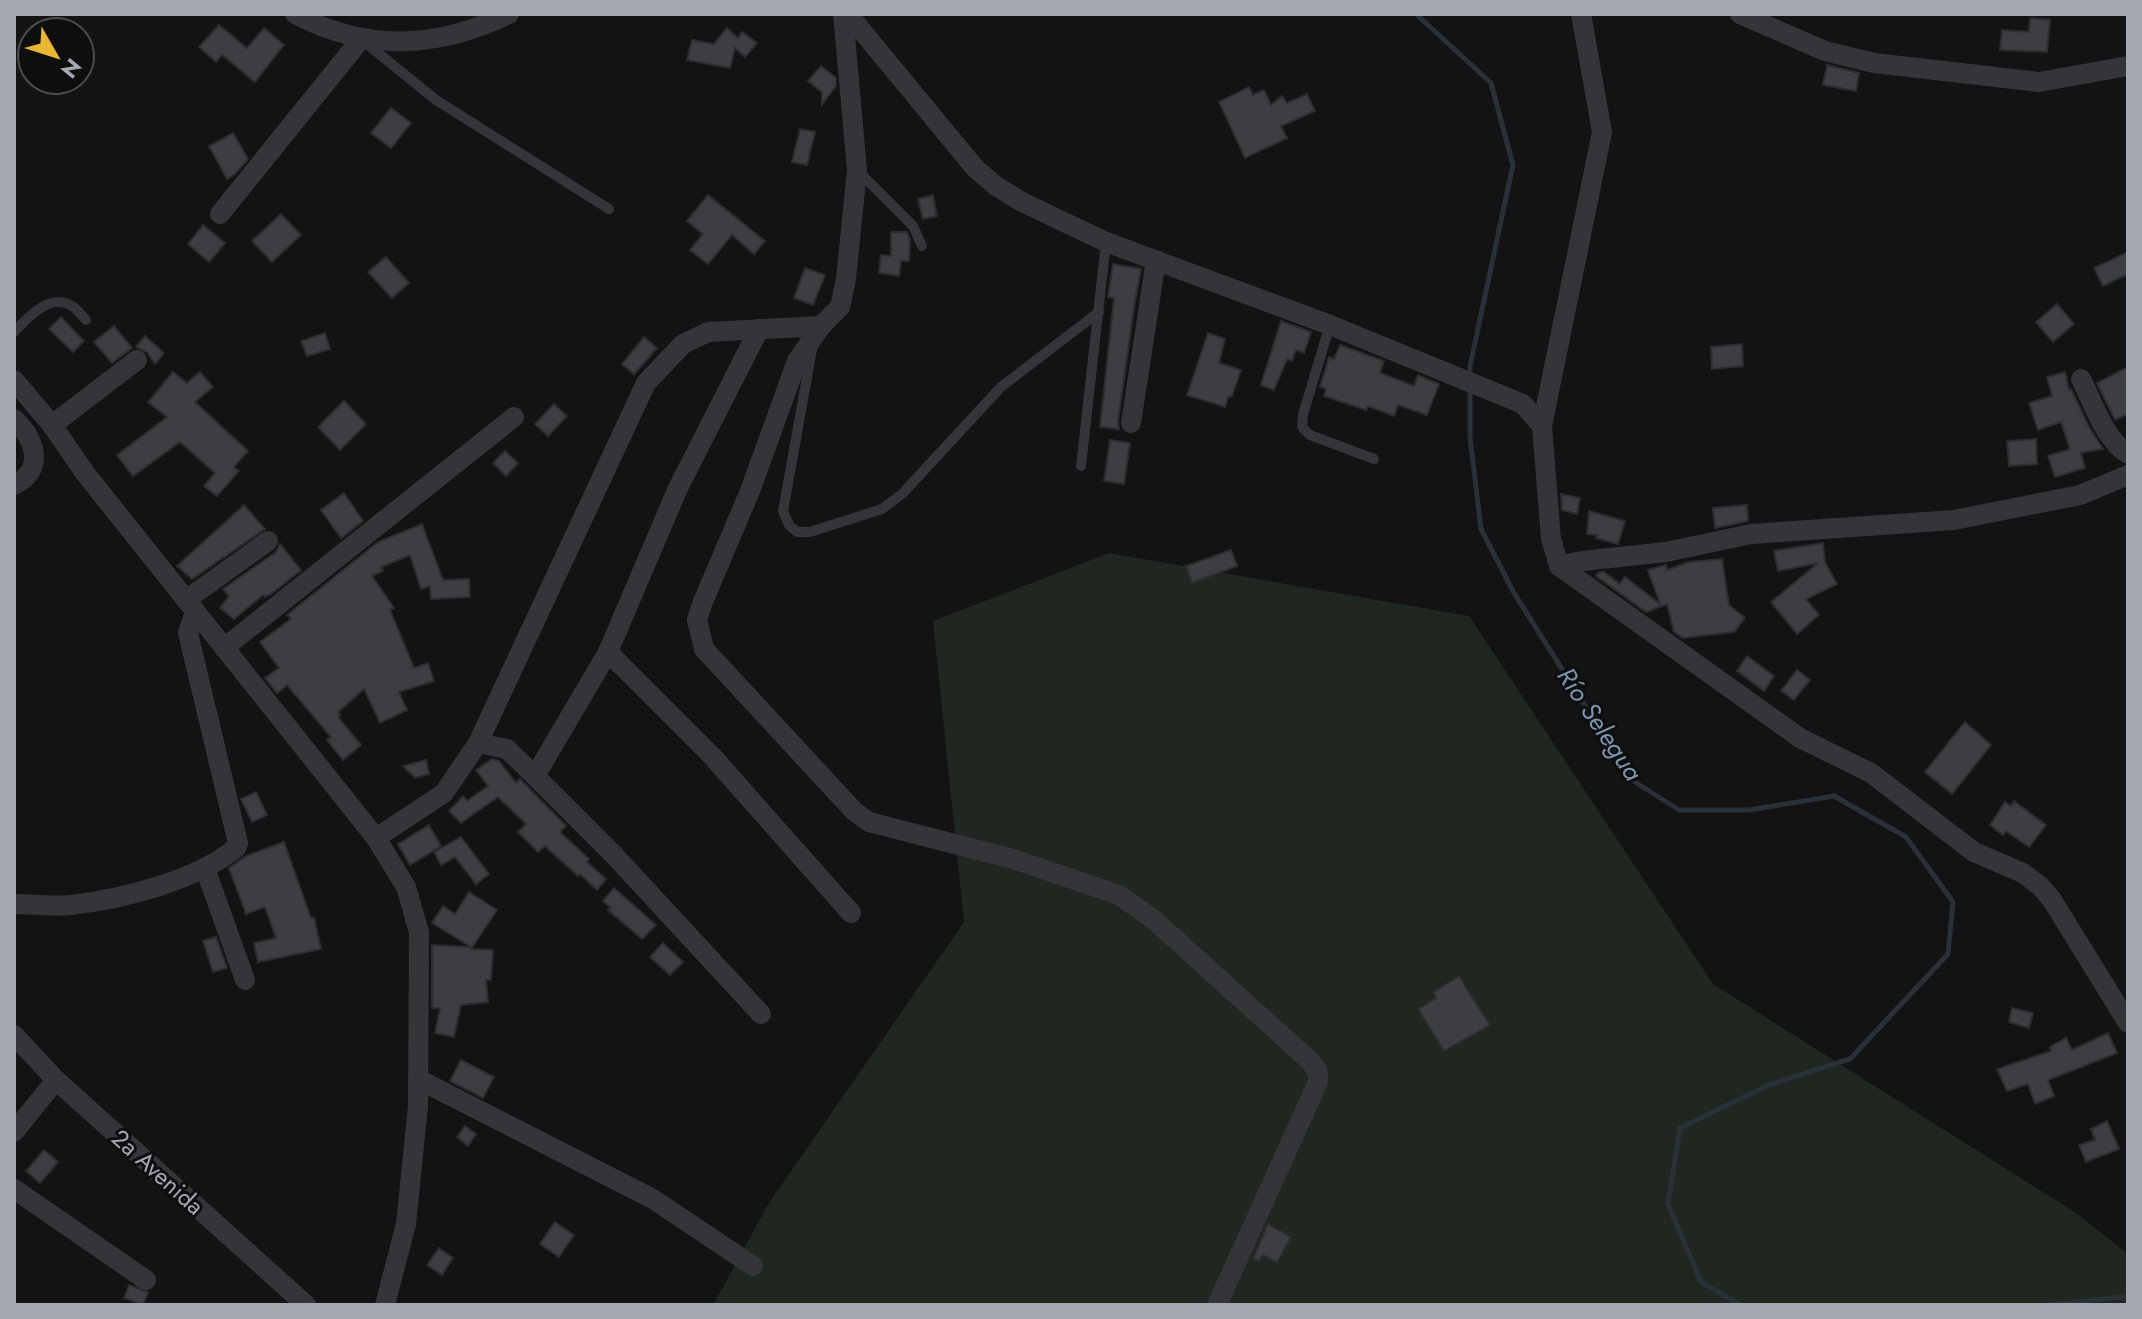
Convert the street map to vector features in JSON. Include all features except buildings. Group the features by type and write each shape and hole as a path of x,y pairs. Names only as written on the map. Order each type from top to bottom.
{"street":[{"path":"295,14 361,39 412,43 487,25 509,14"},
{"path":"846,14 857,170 846,279 840,307 817,332 797,361 750,491 702,604 697,620 704,649 854,811 869,822 1013,859 1119,895 1153,919 1310,1061 1318,1072 1318,1082 1217,1305"},
{"path":"846,14 975,168 1022,202 1106,242 1330,325 1523,404 1542,426"},
{"path":"1581,14 1602,132 1542,426 1551,539 1559,566 1800,738 1871,773 1974,852 2023,873 2041,887 2128,1023"},
{"path":"1740,14 1825,51 1874,63 2039,82 2128,66"},
{"path":"220,214 361,39"},
{"path":"1131,423 1156,260"},
{"path":"376,838 444,793 478,743 646,383 666,360 683,344 708,332 759,329 817,332"},
{"path":"535,776 608,652 678,488 759,329"},
{"path":"52,425 137,360"},
{"path":"2081,379 2111,437 2120,450 2128,454"},
{"path":"14,380 376,838 406,887 419,932 418,1106 406,1224 385,1305"},
{"path":"224,648 514,417"},
{"path":"14,419 33,443 36,456 32,469 14,485"},
{"path":"1559,566 1666,552 1751,534 1954,520 2080,495 2128,475"},
{"path":"14,904 69,905 133,892 205,868 232,851 238,843 188,633 191,606 268,541"},
{"path":"608,652 712,756 851,913"},
{"path":"478,743 507,749 614,855 761,1014"},
{"path":"205,868 245,980"},
{"name":"2a Avenida","path":"14,1035 56,1080 306,1305"},
{"path":"418,1079 653,1199 753,1266"},
{"path":"14,1132 56,1080"},
{"path":"14,1189 146,1280"}],"lane":[{"path":"361,39 436,100 609,209"},
{"path":"857,170 913,226 922,246"},
{"path":"1081,466 1106,242"},
{"path":"14,332 28,317 45,305 56,302 71,305 86,320"},
{"path":"817,332 783,511 789,525 797,532 810,532 882,509 902,494 1001,387 1099,312"},
{"path":"1330,325 1303,414 1302,427 1310,435 1374,459"}],"shaded area":[{"path":"1109,553 1469,616 1713,984 2076,1213 2128,1254 2128,1305 713,1305 769,1203 964,922 933,621"}],"waterway":[{"name":"Río Selegua","path":"1416,14 1491,83 1513,165 1470,376"},
{"name":"Río Selegua","path":"1470,386 1470,437 1481,529 1514,593 1632,780 1679,810 1749,810 1834,796 1906,837 1953,902 1948,954 1850,1059 1771,1084 1680,1128 1668,1204 1701,1282 1740,1305"},
{"name":"Río Selegua","path":"2050,1305 2128,1296"}]}
